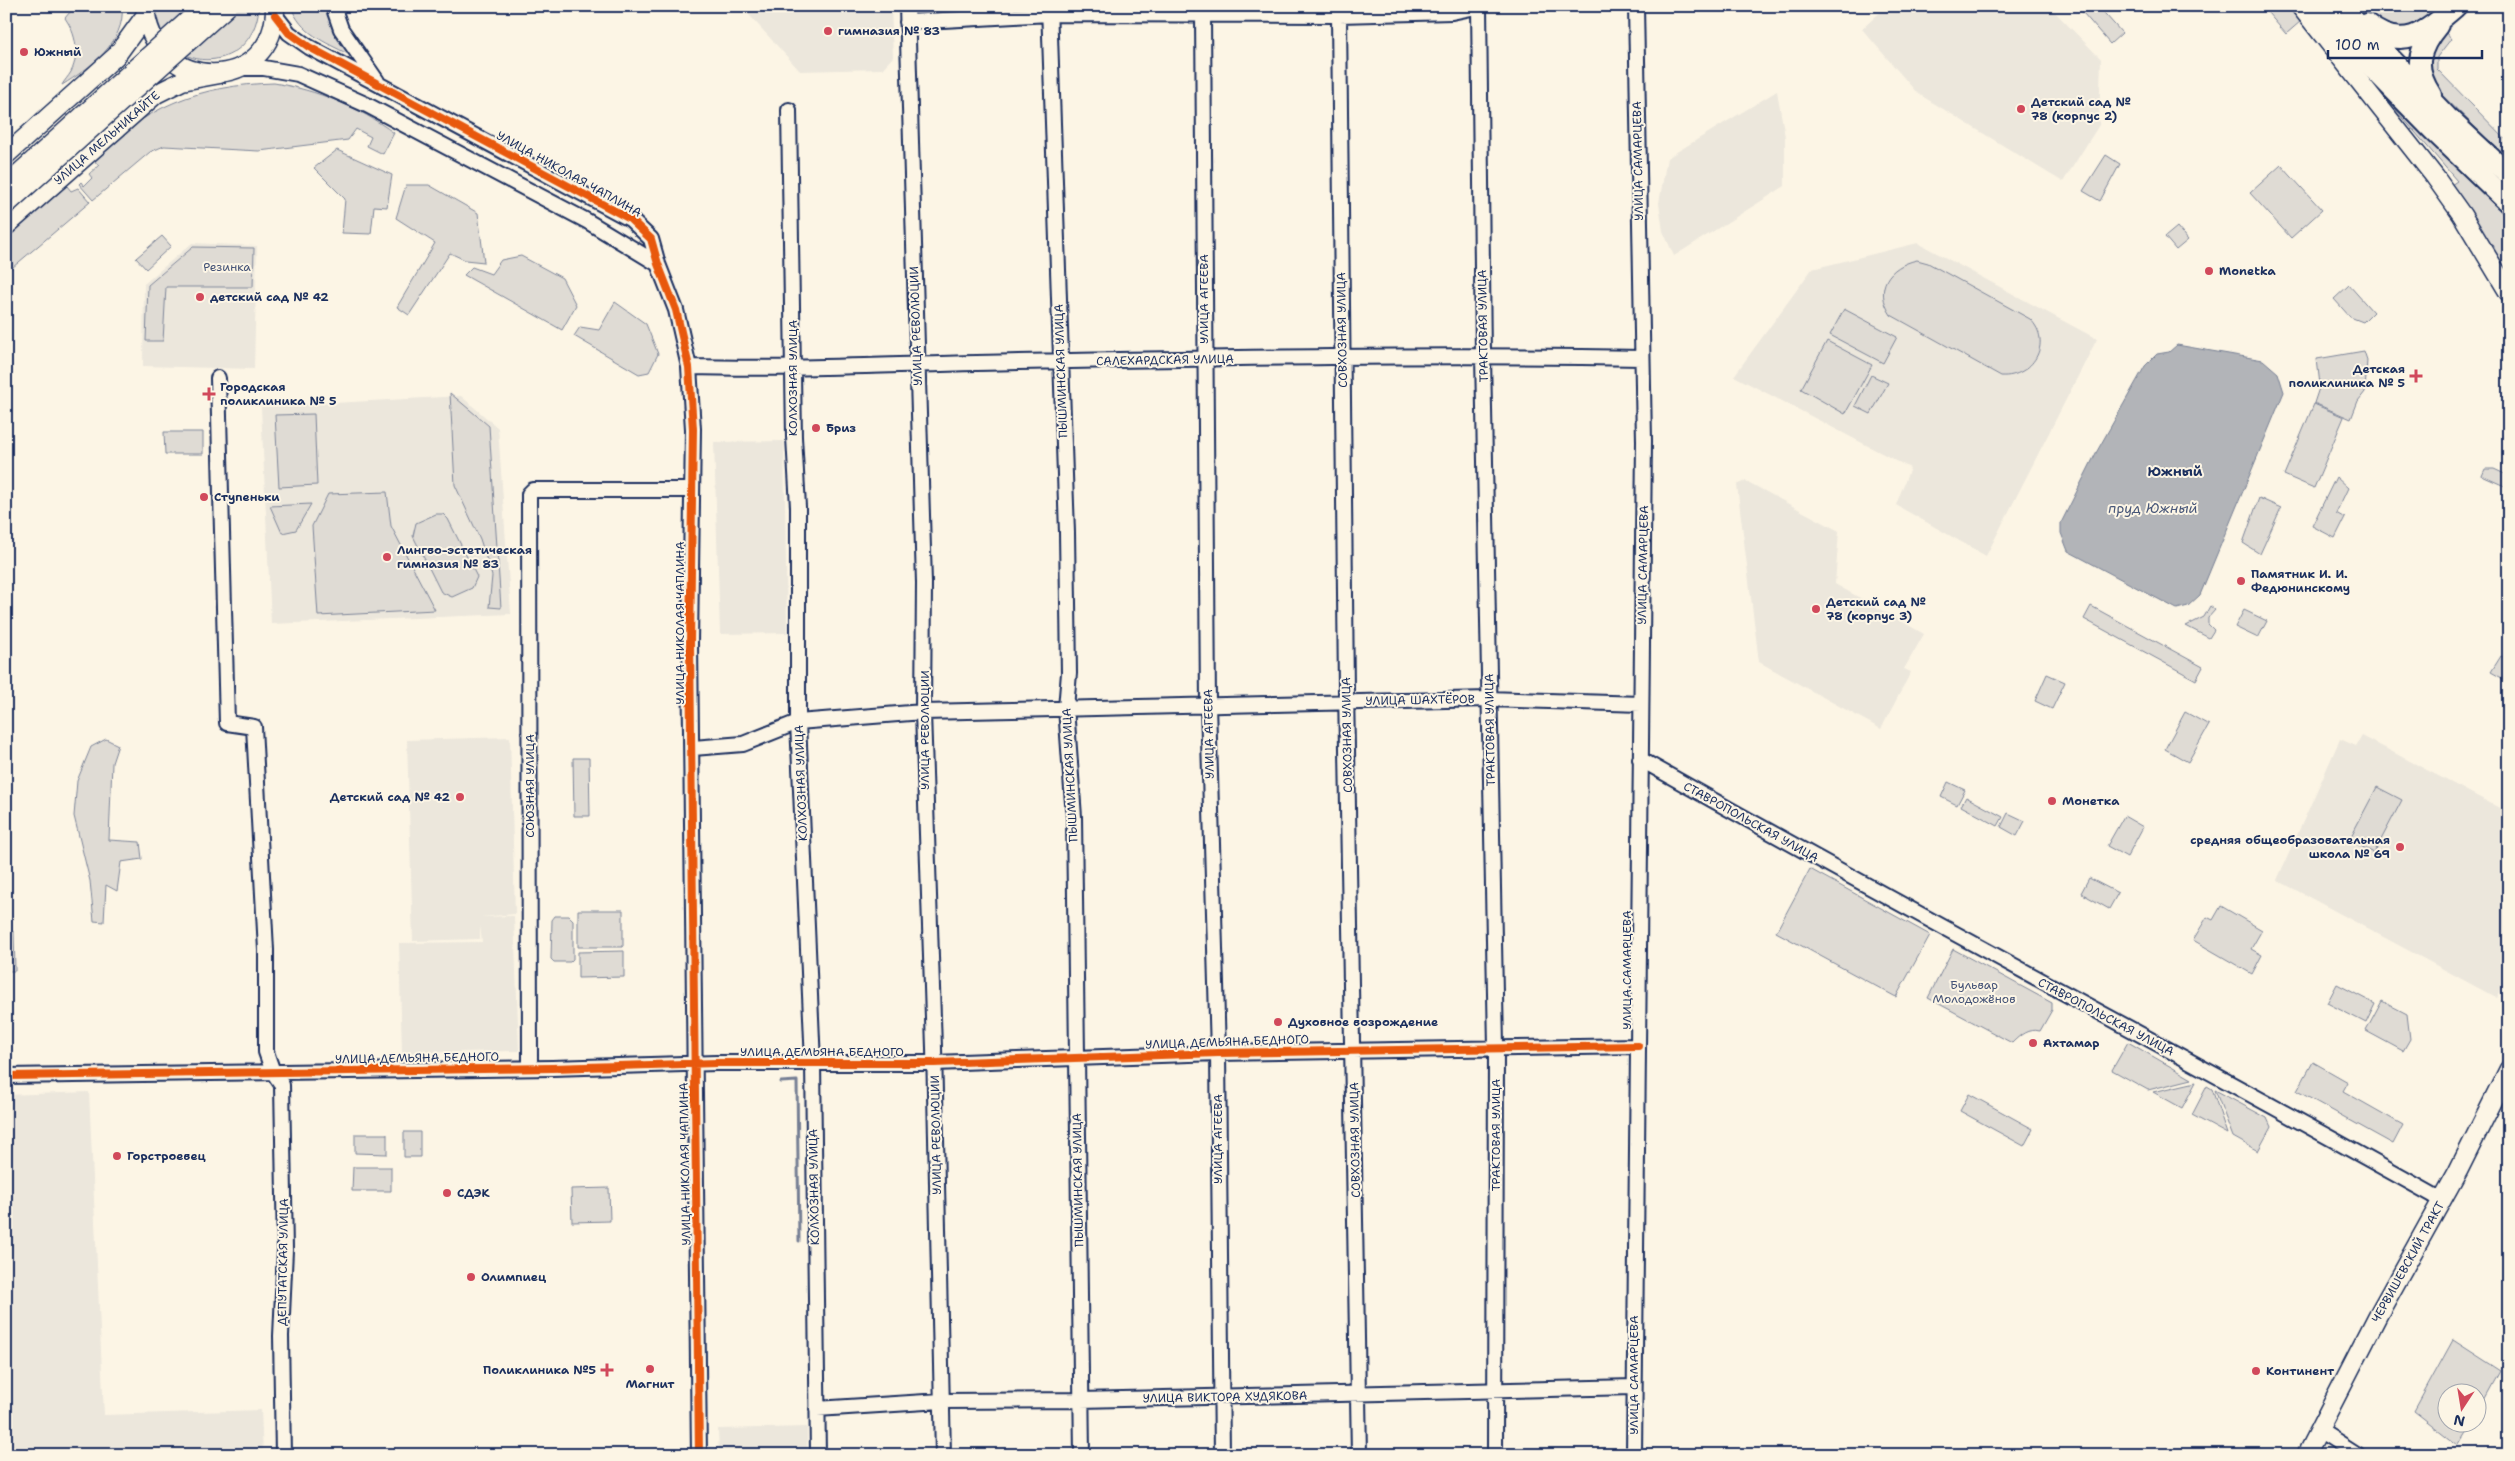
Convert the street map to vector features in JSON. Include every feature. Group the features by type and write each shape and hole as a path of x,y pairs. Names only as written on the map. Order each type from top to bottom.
{"highway":[{"path":"2312,6 2426,123 2509,203"},
{"path":"2340,6 2447,117 2509,175"},
{"path":"2344,6 2379,34 2394,39 2411,37 2421,32 2453,8"},
{"path":"2447,117 2427,88 2419,64 2426,39 2453,8"}],"main road":[{"path":"6,185 204,6"},
{"path":"6,205 228,6"},
{"path":"2300,6 2435,177 2462,215 2509,293"},
{"path":"145,11 155,42 172,61 194,72 220,74 240,68 261,52 273,28 275,10"},
{"path":"6,155 116,56 145,11"},
{"name":"УЛИЦА МЕЛЬНИКАЙТЕ","path":"6,226 156,94 182,81 220,74"},
{"name":"ЧЕРВИШЕВСКИЙ ТРАКТ","path":"2306,1455 2378,1315 2442,1200 2509,1070"}],"street":[{"path":"333,6 341,29 361,60 381,85"},
{"name":"УЛИЦА РЕВОЛЮЦИИ","path":"907,6 924,583 923,712 934,1063 942,1455"},
{"name":"УЛИЦА САМАРЦЕВА","path":"1634,1455 1644,441 1636,6"},
{"path":"907,22 1049,10 1339,15 1452,12 1479,7"},
{"name":"ТРАКТОВАЯ УЛИЦА","path":"1479,7 1482,355 1496,1047 1495,1455"},
{"name":"УЛИЦА НИКОЛАЯ ЧАПЛИНА","path":"275,10 288,33 309,47 630,219 651,239 658,264 676,310 689,366 692,429 690,652 693,748 699,1455"},
{"name":"ПЫШМИНСКАЯ УЛИЦА","path":"1049,10 1067,533 1069,672 1066,708 1074,817 1082,1455"},
{"name":"УЛИЦА АГЕЕВА","path":"1203,14 1208,704 1218,1053 1222,1455"},
{"name":"СОВХОЗНАЯ УЛИЦА","path":"1339,15 1346,702 1354,1050 1359,1455"},
{"path":"240,68 264,68 298,74 367,105 587,221 658,264"},
{"name":"КОЛХОЗНАЯ УЛИЦА","path":"789,110 794,437 798,507 798,722 813,1063 818,1455"},
{"name":"САЛЕХАРДСКАЯ УЛИЦА","path":"689,366 794,369 918,364 1205,358 1482,355 1642,358"},
{"name":"ДЕПУТАТСКАЯ УЛИЦА","path":"218,378 227,724 254,728 266,950 266,1052 273,1072 282,1085 285,1250 281,1336 283,1455"},
{"name":"СОЮЗНАЯ УЛИЦА","path":"530,1068 528,494 533,490 692,490"},
{"name":"УЛИЦА ШАХТЁРОВ","path":"693,748 743,744 798,722 923,712 1489,699 1641,704"},
{"name":"СТАВРОПОЛЬСКАЯ УЛИЦА","path":"1640,759 1916,915 2278,1108 2442,1200"},
{"name":"УЛИЦА ДЕМЬЯНА БЕДНОГО","path":"6,1076 695,1064 934,1063 1218,1053 1638,1046"},
{"name":"УЛИЦА ВИКТОРА ХУДЯКОВА","path":"817,1408 941,1401 1494,1392 1634,1387"},
{"path":"2319,1430 2358,1455"}],"shaded area":[{"name":"гимназия № 83","path":"741,6 891,6 893,57 882,69 800,71"},
{"name":"Детский сад № 78 (корпус 2)","path":"1887,6 2049,6 2101,59 2099,125 2063,182 1917,93 1862,29"},
{"path":"1777,91 1785,137 1785,186 1674,256 1663,231 1659,203 1667,158"},
{"name":"детский сад № 42","path":"192,243 257,246 254,369 143,366 144,284"},
{"path":"1918,243 2097,339 1986,556 1896,505 1910,468 1734,376 1812,269"},
{"name":"Лингво-эстетическая гимназия № 83","path":"461,396 498,428 511,614 271,624 261,407"},
{"path":"784,441 787,633 720,634 714,442"},
{"name":"Детский сад № 78 (корпус 3)","path":"1746,481 1839,531 1835,584 1924,634 1904,669 1911,672 1881,729 1759,662 1737,485"},
{"name":"средняя общеобразовательная школа № 69","path":"2362,736 2509,813 2509,975 2497,998 2277,880 2340,739 2356,746"},
{"path":"510,737 515,914 480,917 514,916 519,1051 402,1053 399,943 482,942 480,926 480,939 413,941 407,740"},
{"path":"89,1092 104,1415 261,1410 263,1455 6,1455 6,1095"},
{"path":"807,1427 807,1455 719,1455 718,1429"}],"green space":[{"path":"75,6 122,6 122,19 118,31 104,53 84,71 62,85 74,65 76,44 65,18"},
{"path":"156,6 259,7 253,30 241,47 224,57 206,60 188,56 172,46 161,29"},
{"path":"291,6 328,6 334,29 348,54 314,36 300,23"},
{"path":"2077,6 2098,6 2122,33 2110,44"},
{"path":"2262,6 2293,6 2301,21 2286,34"},
{"path":"2358,6 2410,6 2414,10 2417,6 2439,6 2419,28 2411,32 2377,26"},
{"path":"2446,33 2451,39 2437,57 2437,69 2509,143 2509,160 2439,92 2428,72 2430,50"},
{"path":"2331,34 2421,131 2509,215 2509,281 2451,185 2457,181"},
{"path":"274,83 322,95 367,115 381,124 394,133 383,154 367,146 371,137 356,129 348,140 259,151 164,146 150,152 93,200 79,184 81,182 84,186 92,178 89,174 99,165 94,161 113,142 153,113 175,102 222,88"},
{"path":"337,150 392,175 387,207 374,206 371,234 342,233 345,199 314,168"},
{"path":"2106,155 2120,164 2100,201 2083,191"},
{"path":"2281,165 2322,210 2291,238 2250,193"},
{"path":"406,185 429,185 478,213 484,262 465,260 450,253 409,315 397,307 435,243 396,218"},
{"path":"67,186 71,191 78,188 90,202 6,273 6,238 53,195"},
{"path":"2177,227 2188,240 2176,250 2165,237"},
{"path":"162,236 171,246 146,269 136,258"},
{"name":"Резинка","path":"193,247 254,248 253,287 166,287 163,341 146,341 148,285"},
{"path":"521,256 562,278 576,305 562,330 464,275 472,267 491,274 501,260"},
{"path":"1917,260 1928,263 2030,319 2037,328 2040,348 2030,365 2012,375 2001,376 1891,315 1884,296 1884,287 1887,280 1899,267"},
{"path":"2349,285 2373,312 2363,322 2350,317 2334,299"},
{"path":"615,302 646,324 658,354 649,372 639,374 574,336 580,327 599,330"},
{"path":"1844,309 1897,337 1883,363 1830,335"},
{"path":"1827,341 1872,365 1845,414 1801,389"},
{"path":"2364,351 2367,360 2365,392 2358,401 2351,419 2314,403 2320,385 2317,359"},
{"path":"1871,375 1888,383 1871,414 1855,406"},
{"path":"450,393 489,426 501,608 489,607 492,576 480,539 455,485"},
{"path":"2314,404 2344,417 2314,488 2284,475"},
{"path":"314,414 317,485 279,487 275,415"},
{"path":"164,432 203,432 203,454 165,454"},
{"path":"2485,469 2494,469 2509,476 2509,488 2482,476"},
{"path":"2336,477 2348,488 2336,513 2345,518 2335,538 2312,526"},
{"path":"387,492 391,526 435,610 318,616 312,526 328,494"},
{"path":"2259,498 2281,508 2260,554 2243,543"},
{"path":"311,504 296,530 282,533 270,506"},
{"path":"436,514 443,514 448,519 477,577 472,588 452,597 441,592 413,536 416,523"},
{"path":"2091,606 2203,667 2196,680 2084,619"},
{"path":"2210,606 2215,610 2208,618 2208,624 2214,630 2209,638 2186,626 2204,617"},
{"path":"2244,610 2267,621 2258,638 2235,627"},
{"path":"2501,656 2509,660 2509,682 2491,672"},
{"path":"2047,674 2065,682 2052,709 2035,701"},
{"path":"2185,712 2209,725 2188,762 2165,749"},
{"path":"106,739 118,745 112,763 109,840 140,842 142,859 121,862 117,891 106,885 104,922 94,921 90,881 74,816 77,781 91,747"},
{"path":"573,758 589,758 590,816 574,816"},
{"path":"1948,782 1965,790 1957,805 1941,797"},
{"path":"2377,787 2402,800 2374,853 2349,840"},
{"path":"1966,797 2003,817 1998,826 1961,806"},
{"path":"2008,813 2025,821 2017,836 2001,827"},
{"path":"2124,816 2143,827 2127,857 2107,846"},
{"path":"1810,869 1930,935 1896,997 1776,932"},
{"path":"2089,878 2118,893 2109,909 2081,893"},
{"path":"2221,906 2262,930 2251,949 2262,955 2252,974 2193,940 2207,917 2213,920"},
{"path":"578,910 623,910 623,947 578,947"},
{"path":"555,916 569,916 573,920 573,959 570,962 554,962 551,959 552,920"},
{"path":"6,932 14,932 15,971 6,971"},
{"name":"Бульвар Молодожёнов","path":"1953,949 2052,1003 2052,1010 2040,1031 2028,1031 2012,1043 1928,998"},
{"path":"624,951 624,977 578,978 578,952"},
{"path":"2337,984 2375,1004 2366,1023 2327,1003"},
{"path":"2382,1001 2407,1014 2410,1039 2403,1051 2366,1031"},
{"path":"2128,1042 2192,1079 2148,1090 2112,1070"},
{"path":"2313,1062 2348,1082 2343,1091 2403,1125 2393,1144 2297,1091"},
{"path":"2196,1082 2182,1108 2153,1092"},
{"path":"2207,1086 2212,1089 2227,1134 2192,1115"},
{"path":"2215,1090 2267,1118 2271,1127 2258,1151 2233,1137"},
{"path":"1969,1094 2033,1129 2024,1146 1960,1111"},
{"path":"404,1132 420,1132 420,1157 404,1157"},
{"path":"355,1134 387,1134 387,1154 355,1153"},
{"path":"353,1167 391,1167 391,1191 352,1191"},
{"path":"609,1188 610,1221 572,1222 571,1189"},
{"path":"2453,1340 2501,1371 2488,1395 2488,1384 2438,1384 2438,1430 2414,1411"},
{"path":"2444,1434 2466,1434 2459,1446"}],"water":[{"name":"пруд Южный","path":"2177,345 2263,360 2278,373 2284,392 2200,595 2188,606 2177,609 2068,551 2061,533 2061,523 2096,453 2145,366 2157,354 2169,352"}],"waterway":[{"path":"781,1082 797,1081 799,1241"}],"cycle path":[{"path":"275,15 289,33 309,47 630,219 651,239 658,264 676,310 689,367 693,429 690,643 699,1455"},
{"path":"6,1076 552,1068 716,1063 934,1063 1218,1053 1638,1046"}],"place":[{"name":"гимназия № 83","path":"828,31"},
{"name":"Южный","path":"24,52"},
{"name":"Детский сад № 78 (корпус 2)","path":"2021,109"},
{"name":"Monetka","path":"2209,271"},
{"name":"детский сад № 42","path":"200,297"},
{"name":"Детская поликлиника № 5","path":"2416,376"},
{"name":"Городская поликлиника № 5","path":"209,394"},
{"name":"Бриз","path":"816,428"},
{"name":"Ступеньки","path":"204,497"},
{"name":"Лингво-эстетическая гимназия № 83","path":"387,557"},
{"name":"Памятник И. И. Федюнинскому","path":"2241,581"},
{"name":"Детский сад № 78 (корпус 3)","path":"1816,609"},
{"name":"Детский сад № 42","path":"460,797"},
{"name":"Монетка","path":"2052,801"},
{"name":"средняя общеобразовательная школа № 69","path":"2400,847"},
{"name":"Духовное возрождение","path":"1278,1022"},
{"name":"Ахтамар","path":"2033,1043"},
{"name":"Горстроевец","path":"117,1156"},
{"name":"СДЭК","path":"447,1193"},
{"name":"Олимпиец","path":"471,1277"},
{"name":"Магнит","path":"650,1369"},
{"name":"Поликлиника №5","path":"607,1370"},
{"name":"Континент","path":"2256,1371"}],"district":[{"name":"Южный","path":"2175,471"}]}
